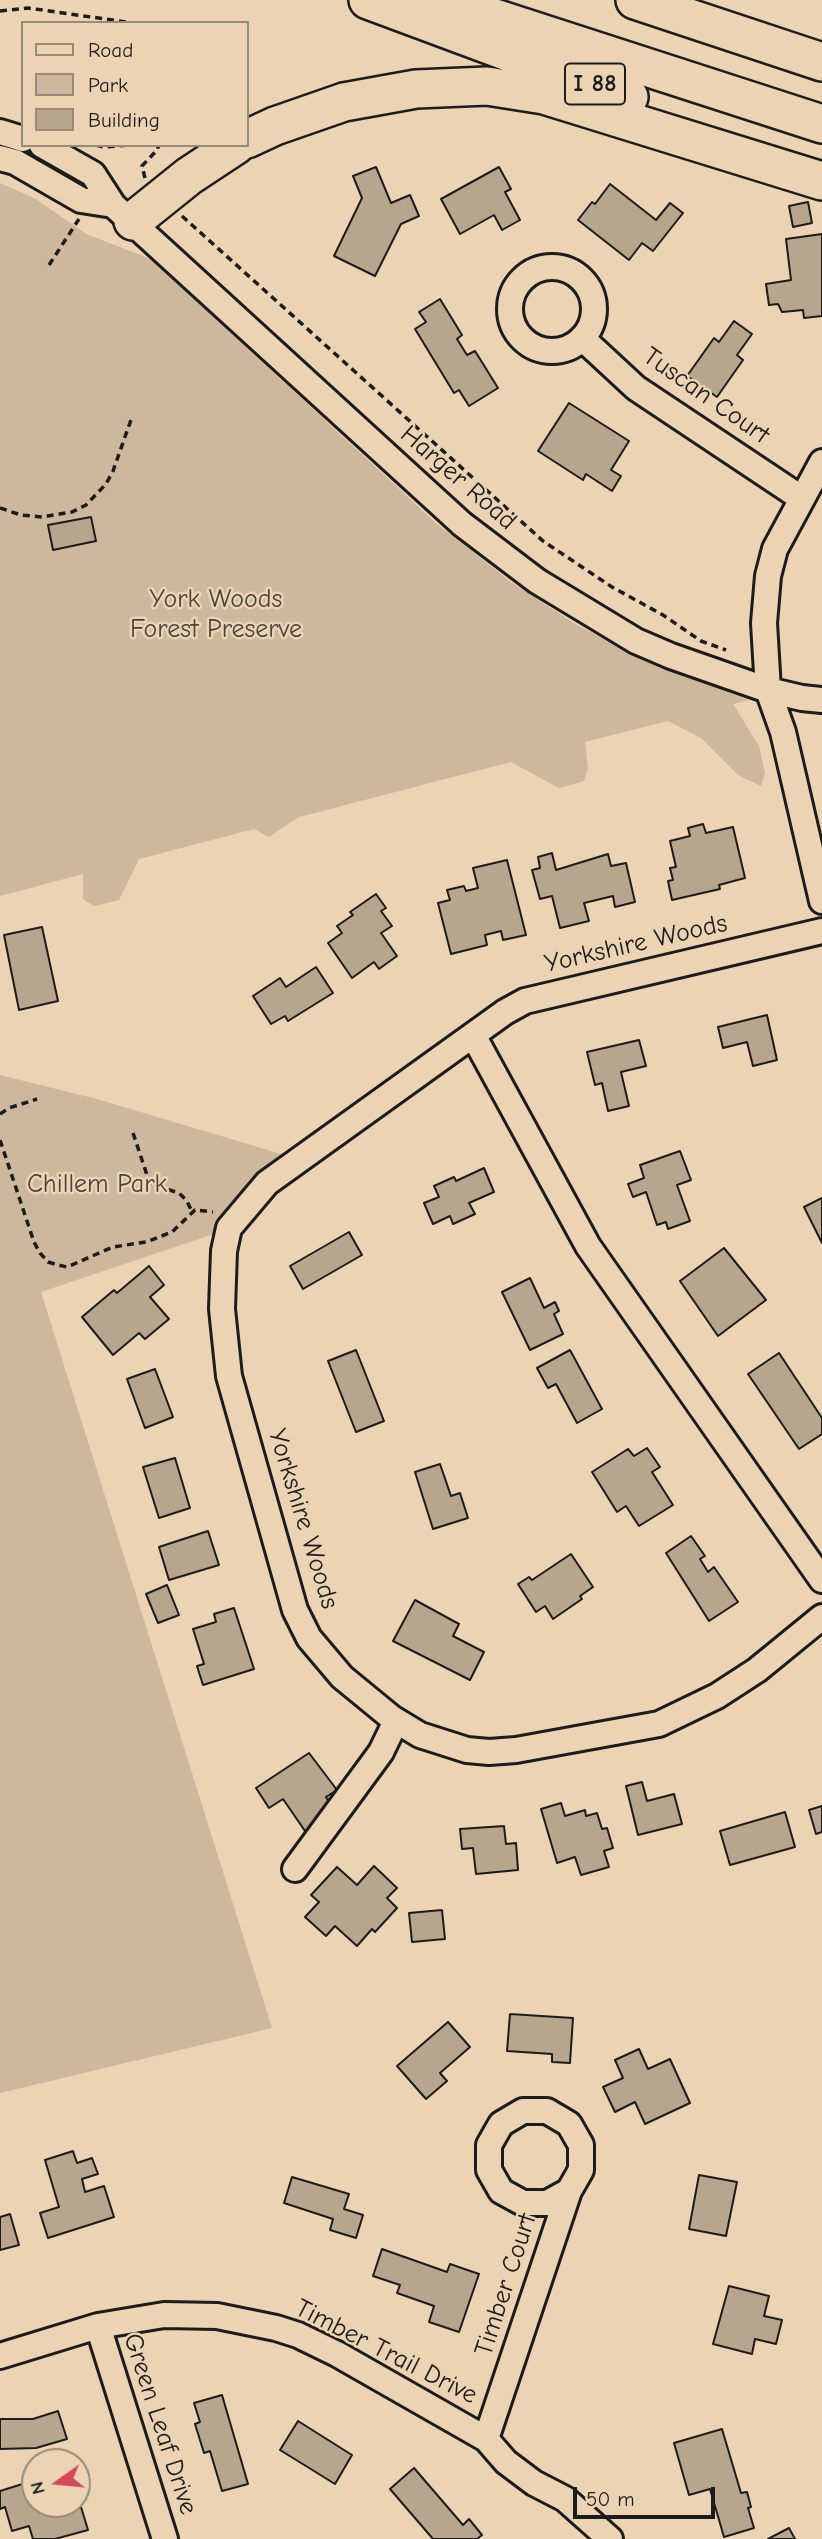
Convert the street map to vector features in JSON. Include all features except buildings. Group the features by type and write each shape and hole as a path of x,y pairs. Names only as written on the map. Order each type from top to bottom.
{"highway":[{"name":"I 88","path":"368,0 822,168"},
{"name":"I 88","path":"439,0 822,124"},
{"path":"635,0 822,62"},
{"path":"248,139 275,126 344,102 416,89 487,86 544,95 822,181"},
{"path":"123,213 162,197 233,147"}],"street":[{"path":"0,132 21,138"},
{"name":"Harger Road","path":"46,147 93,174 123,213 462,524 497,552 636,641 707,670 768,690 822,700"},
{"path":"0,158 15,162 81,200 123,213"},
{"name":"Tuscan Court","path":"582,338 636,387 801,498"},
{"path":"822,462 775,549 768,576 764,623 768,690 783,732 822,901"},
{"name":"Yorkshire Woods","path":"822,931 525,1000 267,1183 229,1228 224,1251 222,1309 229,1376 295,1610 309,1638 342,1677 396,1721 420,1735 446,1745 489,1752 516,1750 659,1724 717,1696 757,1670 822,1617"},
{"path":"473,1035 588,1246 822,1580"},
{"path":"295,1870 381,1752 396,1721"},
{"name":"Timber Court","path":"486,2439 569,2191"},
{"name":"Timber Trail Drive","path":"0,2356 98,2326 145,2317 190,2314 217,2316 276,2328 298,2335 337,2354 486,2439 506,2462 534,2483 565,2499 610,2539"},
{"name":"Green Leaf Drive","path":"98,2326 165,2539"}],"path":[{"path":"0,11 28,8 119,21"},
{"path":"158,147 142,166 145,179 162,197 543,541 701,641 731,652"},
{"path":"0,508 21,515 42,517 72,512 86,505 106,484 113,471 132,417"},
{"path":"0,1114 9,1108 37,1099"},
{"path":"133,1133 149,1181 179,1193 192,1212"},
{"path":"0,1140 34,1242 48,1262 67,1266 113,1247 146,1242 172,1232 192,1212 214,1212 235,1220"}],"green space":[{"name":"York Woods Forest Preserve","path":"0,183 36,199 86,234 151,259 436,523 511,582 572,622 632,655 748,700 733,704 759,746 765,773 761,786 738,775 701,738 668,721 585,742 588,768 584,781 559,788 511,762 299,817 269,837 254,829 139,859 119,900 94,906 83,899 83,874 0,896"},
{"name":"Chillem Park","path":"0,1075 97,1099 288,1156 244,1191 227,1211 220,1232 41,1292 272,2028 0,2093"}]}
